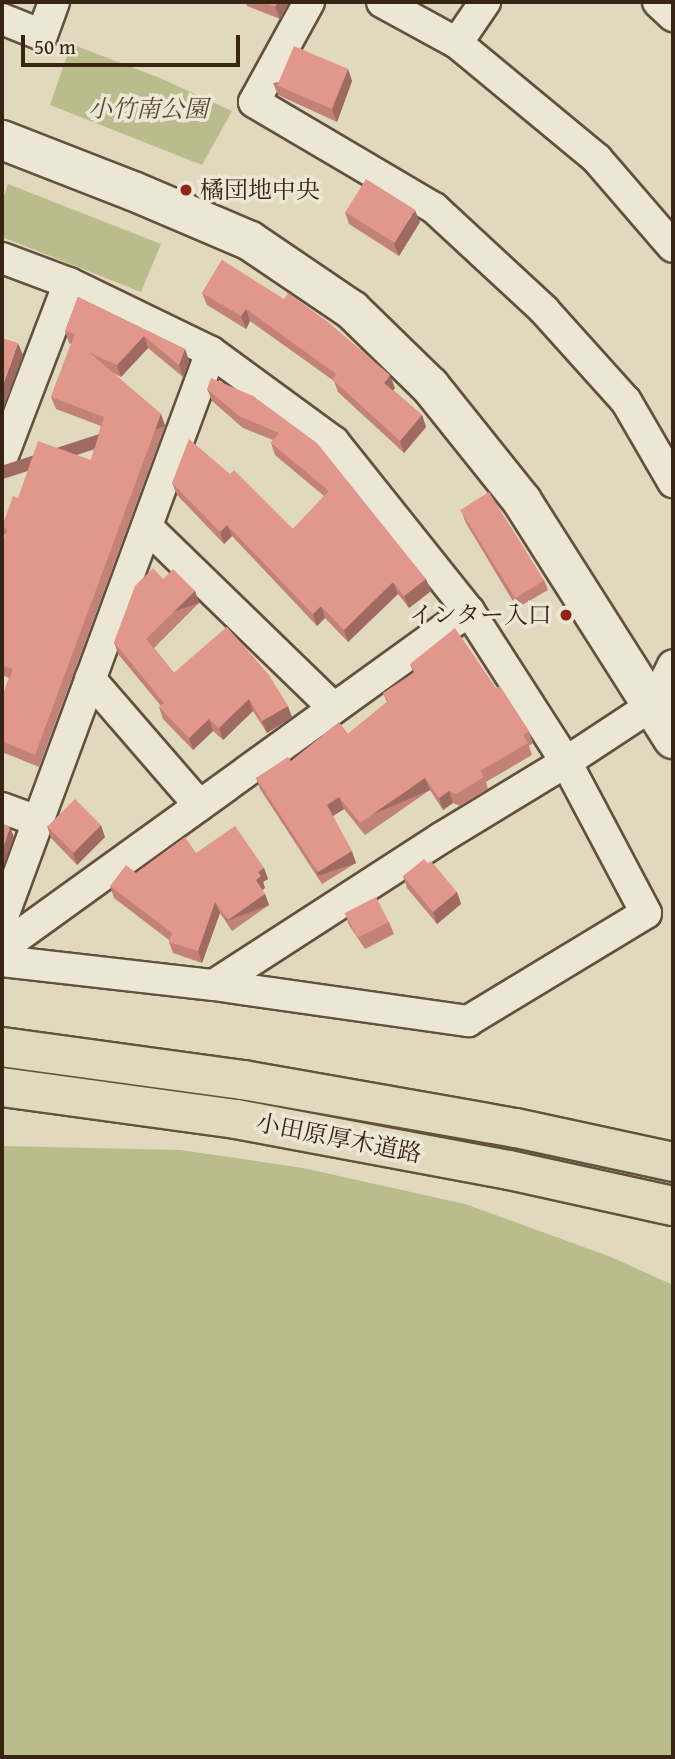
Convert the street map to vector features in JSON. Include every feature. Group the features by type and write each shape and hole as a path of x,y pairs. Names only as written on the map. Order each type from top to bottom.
{"highway":[{"name":"小田原厚木道路","path":"2,1046 257,1083 516,1128 673,1162"},
{"name":"小田原厚木道路","path":"2,1087 236,1119 509,1170 673,1206"}],"street":[{"path":"2,19 41,35 54,2"},
{"path":"309,2 254,102 433,208 544,310 626,401 673,482"},
{"path":"382,2 457,43 597,159 673,247"},
{"path":"457,43 485,2"},
{"path":"658,2 673,16"},
{"path":"2,140 133,191 250,241 352,310 430,386 523,501 673,739"},
{"path":"2,258 69,283 211,352 334,442 469,611 566,762 646,913 468,1021 214,985 2,961"},
{"path":"2,458 69,283"},
{"path":"2,919 211,352"},
{"path":"147,527 333,706"},
{"path":"2,948 333,706 469,611"},
{"path":"214,985 653,704 673,664"},
{"path":"90,679 199,804"},
{"path":"2,808 38,821"}],"green space":[{"name":"小竹南公園","path":"71,44 160,78 232,111 202,165 50,105"},
{"path":"8,184 161,244 141,292 2,237 2,202"},
{"path":"2,1146 181,1150 303,1168 465,1204 611,1257 673,1285 673,1757 2,1757"}],"building":[{"path":"263,2 278,2 275,7"},
{"path":"294,46 348,69 332,109 277,86"},
{"path":"366,179 415,210 395,243 345,212"},
{"path":"222,260 284,299 288,293 328,322 390,375 384,383 422,415 400,441 333,380 336,374 246,309 241,316 202,293"},
{"path":"78,297 185,349 179,365 144,336 117,365 90,353 161,414 35,755 2,741 2,698 13,669 2,665 2,546 7,529 2,527 13,496 18,498 38,441 91,460 104,417 51,397 75,334 65,331"},
{"path":"2,338 18,343 2,388"},
{"path":"211,378 253,396 317,443 426,579 404,596 393,582 344,630 321,606 313,614 227,525 220,532 172,483 189,439 230,474 234,470 293,529 329,491 271,443 279,433 239,416 207,389"},
{"path":"489,492 544,580 515,598 460,510"},
{"path":"153,568 163,579 173,569 195,591 146,639 174,673 227,627 269,675 288,706 262,721 249,699 219,728 209,719 189,738 159,707 164,703 114,642 135,586"},
{"path":"455,628 496,688 500,686 529,731 523,735 528,743 480,771 484,777 456,794 449,791 439,798 425,778 360,823 339,797 327,805 352,851 318,872 256,778 288,757 291,761 339,722 348,734 388,701 383,693 415,672 410,664"},
{"path":"75,799 101,825 74,853 47,827"},
{"path":"2,824 10,827 2,851"},
{"path":"235,826 264,868 258,872 261,876 256,880 265,894 228,920 215,902 198,951 169,942 172,933 110,886 126,865 136,873 185,837 196,853"},
{"path":"424,859 428,863 431,861 457,892 433,912 403,876"},
{"path":"376,897 389,922 358,938 345,913"}],"place":[{"name":"橘団地中央","path":"186,190"},
{"name":"インター入口","path":"566,615"}]}
